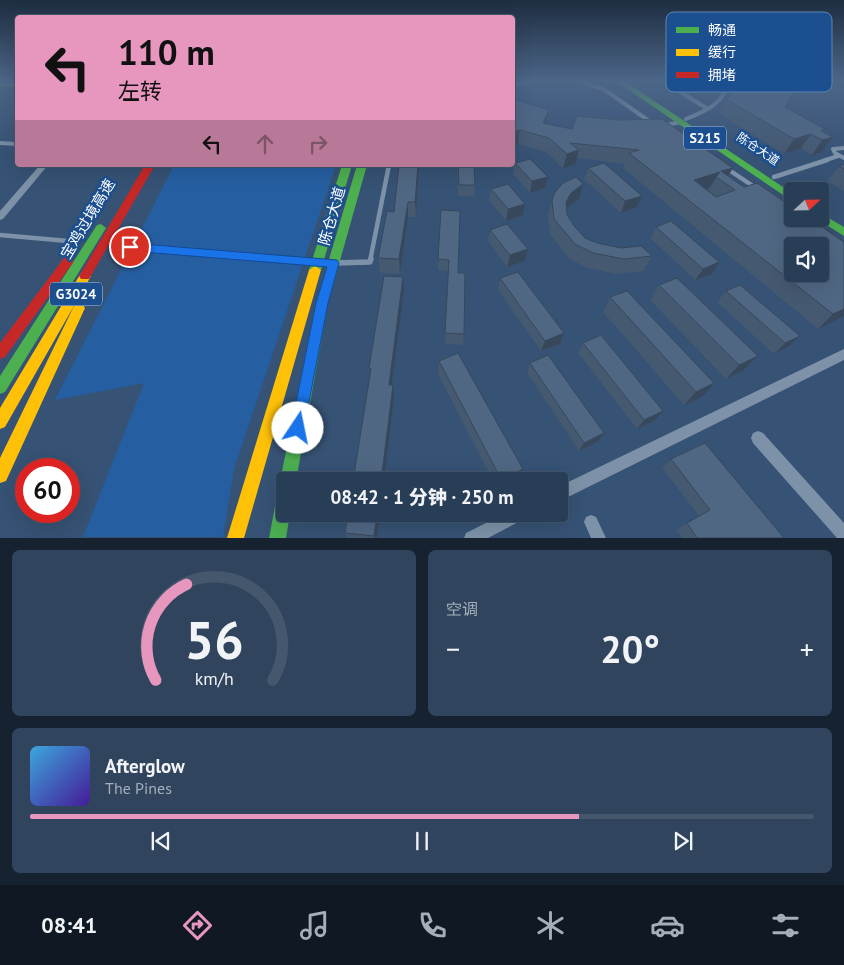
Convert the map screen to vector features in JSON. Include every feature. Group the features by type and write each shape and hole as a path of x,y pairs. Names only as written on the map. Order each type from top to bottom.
{"main road":[{"name":"陈仓大道","path":"653,105 784,192"},
{"name":"陈仓大道","path":"659,105 680,124 784,183"},
{"name":"宝鸡过境高速","path":"0,388 109,216 137,167"},
{"name":"宝鸡过境高速","path":"0,422 124,213 149,167"},
{"path":"235,538 346,167"},
{"name":"陈仓大道","path":"290,472 322,303 361,167"},
{"path":"0,475 124,213"},
{"path":"829,213 844,223"},
{"path":"0,353 70,258 109,216"},
{"path":"829,222 844,232"},
{"path":"277,538 280,522"}],"street":[{"path":"0,143 15,144"},
{"path":"0,217 42,167"},
{"path":"568,490 844,354"},
{"path":"758,438 844,534"},
{"path":"470,538 503,522"},
{"path":"590,522 599,538"}],"lane":[{"path":"626,105 666,133"},
{"path":"700,105 708,110"},
{"path":"658,128 666,125 680,124 708,110 714,105"},
{"path":"666,125 680,124"},
{"path":"844,148 833,149 838,156 844,158"},
{"path":"774,177 838,156"},
{"path":"718,162 762,193"},
{"path":"130,247 318,262 370,262 388,167"},
{"path":"0,234 68,241"}],"shaded area":[{"path":"173,167 335,167 234,469 223,537 83,537 144,383 55,400"}],"building":[{"path":"515,105 533,105 549,110 543,123 572,129 577,116 620,120 662,119 733,168 721,171 744,187 757,183 784,202 784,228 823,228 844,242 844,309 833,314 792,282 829,282 829,237 784,237 784,275 629,153 639,150 570,143 579,150 567,154 549,138 520,130 515,131","holes":["720,172 716,177 735,190 716,197 694,180"]},
{"path":"736,105 786,105 785,107 825,129 821,131 833,137 822,140 811,134 794,139"},
{"path":"530,159 548,177 532,181 515,163"},
{"path":"604,163 642,196 625,201 588,168"},
{"path":"399,167 418,167 415,202 408,202 399,259 378,258 387,211 394,212"},
{"path":"458,167 474,167 475,185 459,185"},
{"path":"576,177 583,184 571,193 566,202 567,215 585,238 597,243 621,248 641,246 652,256 624,259 593,253 575,244 554,219 552,200 555,192 563,183"},
{"path":"508,184 525,204 508,209 491,189"},
{"path":"441,210 460,211 458,273 465,273 464,334 445,333 449,260 438,259"},
{"path":"671,221 719,262 703,269 656,227"},
{"path":"507,224 528,249 510,255 490,230"},
{"path":"518,272 564,333 545,341 500,278"},
{"path":"384,276 403,277 389,385 393,385 382,472 354,472 371,369 369,368"},
{"path":"677,278 758,356 739,365 659,285"},
{"path":"740,285 800,336 785,343 726,291"},
{"path":"627,291 714,383 696,392 610,297"},
{"path":"601,335 663,411 644,420 583,343"},
{"path":"458,353 523,469 516,472 497,472 439,361"},
{"path":"548,355 604,433 584,443 530,363"},
{"path":"705,443 784,538 697,538 687,523 710,510 671,459"},
{"path":"347,522 376,522 374,536 345,533"}],"traffic: fast":[{"path":"655,105 784,192"},
{"path":"315,270 346,167"},
{"path":"290,472 322,303 361,167"},
{"path":"829,222 844,232"},
{"path":"0,388 101,228"},
{"path":"277,538 280,522"}],"traffic: slow":[{"path":"235,538 315,270"},
{"path":"0,422 85,276"},
{"path":"0,475 79,308"}],"traffic: jam":[{"path":"85,276 149,167"},
{"path":"0,353 68,261"}],"route":[{"path":"130,247 334,263 322,303 298,428"}]}
